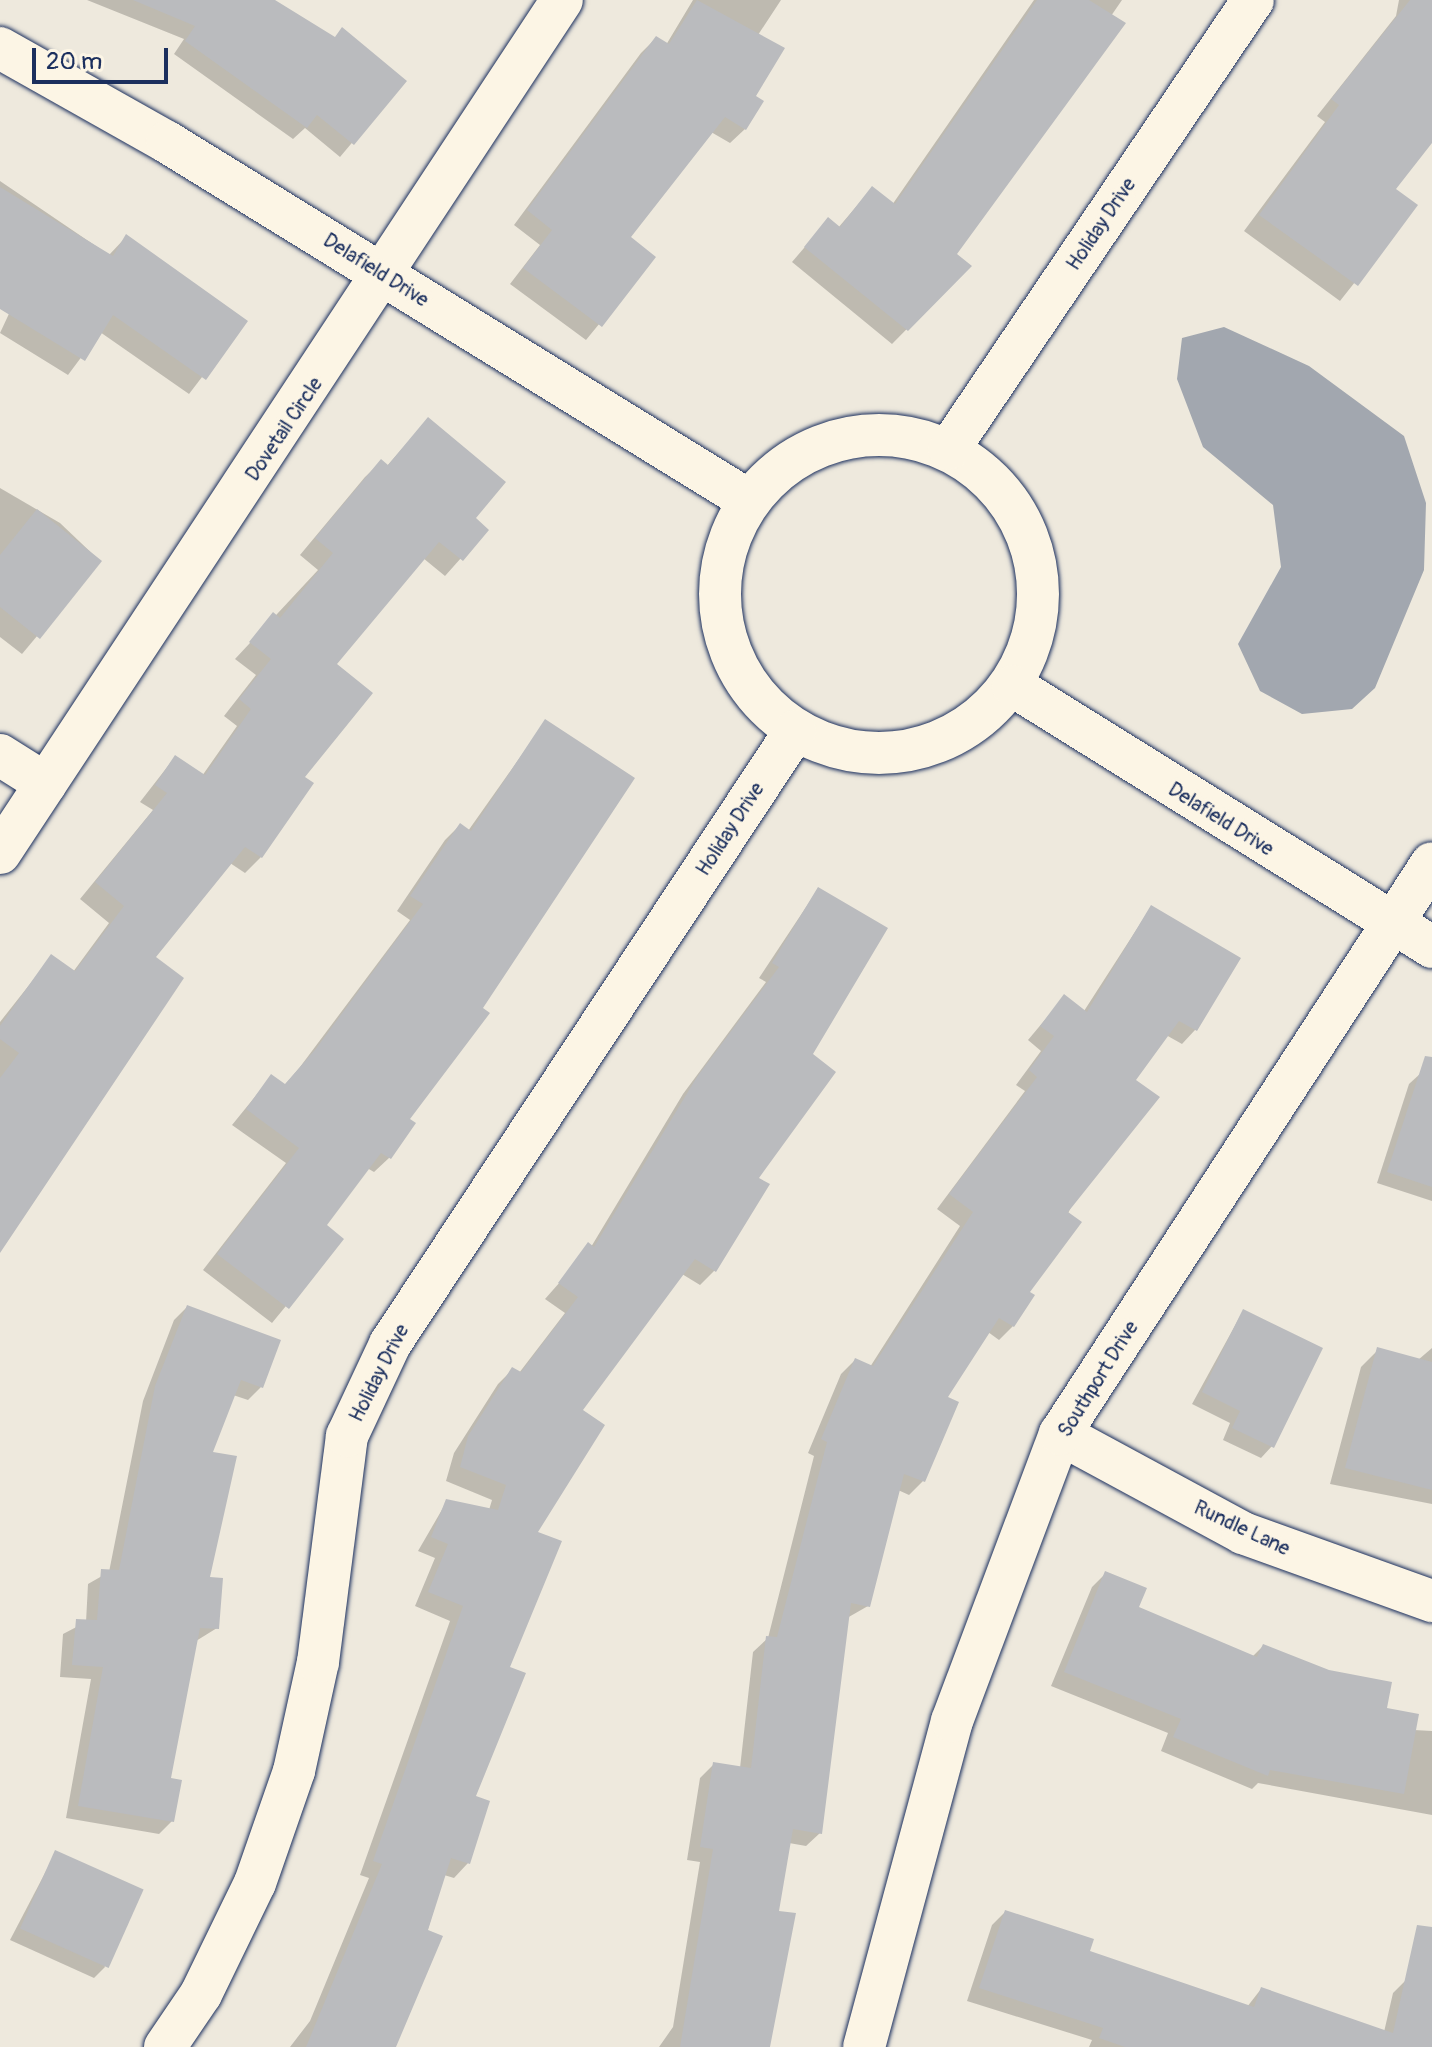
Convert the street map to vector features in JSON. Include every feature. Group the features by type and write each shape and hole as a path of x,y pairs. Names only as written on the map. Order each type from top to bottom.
{"street":[{"name":"Dovetail Circle","path":"0,853 386,276 562,0"},
{"name":"Holiday Drive","path":"949,449 1253,0"},
{"name":"Delafield Drive","path":"0,48 386,276 748,500"},
{"path":"891,433 949,449 1011,501 1039,566 1038,625 1013,686 972,725 897,753 842,750 795,731 745,684 718,611 722,557 748,500 815,445 891,433"},
{"name":"Delafield Drive","path":"1013,686 1392,927 1432,947"},
{"name":"Holiday Drive","path":"165,2047 201,1994 255,1883 294,1771 318,1662 347,1436 390,1344 795,731"},
{"path":"0,755 46,784"},
{"name":"Southport Drive","path":"864,2047 952,1721 1060,1434 1432,863"},
{"name":"Rundle Lane","path":"1060,1434 1243,1533 1432,1601"}],"shaded area":[{"path":"1224,327 1309,366 1404,436 1426,503 1424,570 1375,688 1352,709 1302,714 1260,691 1238,644 1281,567 1273,505 1203,447 1177,379 1182,338"}],"building":[{"path":"133,0 275,0 335,37 342,27 407,81 354,145 317,115 307,128 185,41 195,26"},
{"path":"697,0 785,48 756,96 764,101 746,130 725,117 631,237 656,257 602,327 523,268 552,230 527,210 656,36 669,44"},
{"path":"1037,0 1089,0 1126,23 957,254 972,266 908,331 804,247 828,217 840,227 872,186 895,204"},
{"path":"1410,0 1432,0 1432,143 1396,189 1418,205 1358,286 1259,215 1339,105 1331,99"},
{"path":"0,187 113,256 126,234 248,321 206,380 113,315 85,361 0,309"},
{"path":"428,417 506,482 476,518 489,530 463,561 439,542 337,664 373,693 305,777 314,783 262,858 245,847 156,957 184,978 0,1253 0,1078 19,1053 0,1039 0,1026 51,954 75,971 124,906 95,882 167,793 155,785 175,755 205,775 251,709 239,699 271,659 249,642 273,612 280,618 333,553 315,538 381,459 388,465"},
{"path":"37,509 102,561 40,639 0,607 0,555"},
{"path":"545,719 635,778 483,1008 490,1013 410,1119 416,1123 391,1159 381,1153 327,1225 344,1239 289,1309 217,1254 299,1148 246,1109 271,1074 285,1084 315,1050 423,904 410,896 460,823 471,831"},
{"path":"818,887 888,928 813,1054 836,1072 759,1178 770,1184 716,1272 695,1259 583,1410 605,1425 538,1532 562,1541 510,1667 526,1673 476,1796 490,1801 470,1864 451,1858 428,1930 443,1936 396,2047 306,2047 382,1864 373,1861 463,1606 428,1592 448,1544 431,1537 446,1499 498,1510 506,1485 460,1467 468,1436 512,1367 521,1372 578,1297 558,1283 588,1242 594,1247 697,1077 779,967 772,963"},
{"path":"1151,905 1241,958 1197,1031 1179,1021 1136,1080 1160,1097 1068,1212 1082,1222 1030,1292 1035,1295 1014,1327 999,1318 948,1397 959,1402 925,1482 904,1474 870,1607 851,1603 822,1834 793,1829 779,1911 796,1913 770,2047 680,2047 713,1849 700,1847 713,1762 751,1768 766,1636 777,1637 827,1442 821,1439 855,1358 873,1366 973,1212 949,1194 1037,1077 1029,1070 1054,1036 1040,1026 1064,994 1087,1012"},
{"path":"1425,1056 1432,1057 1432,1187 1387,1172"},
{"path":"187,1305 281,1340 263,1388 241,1380 213,1452 237,1456 210,1577 223,1578 219,1629 200,1628 171,1778 182,1780 174,1822 78,1806 103,1667 72,1665 76,1619 97,1620 101,1569 119,1570 155,1386"},
{"path":"1243,1309 1323,1348 1274,1448 1232,1428 1240,1411 1202,1392"},
{"path":"1377,1347 1432,1362 1432,1490 1345,1468"},
{"path":"1105,1571 1147,1588 1139,1607 1257,1657 1263,1644 1329,1670 1392,1682 1387,1708 1419,1714 1404,1794 1270,1770 1268,1776 1173,1737 1181,1719 1064,1672"},
{"path":"55,1850 144,1889 109,1968 20,1929"},
{"path":"1005,1910 1094,1939 1090,1951 1254,2007 1261,1987 1393,2033 1417,1925 1432,1927 1432,2047 1125,2047 1099,2038 1103,2028 979,1988"}]}
